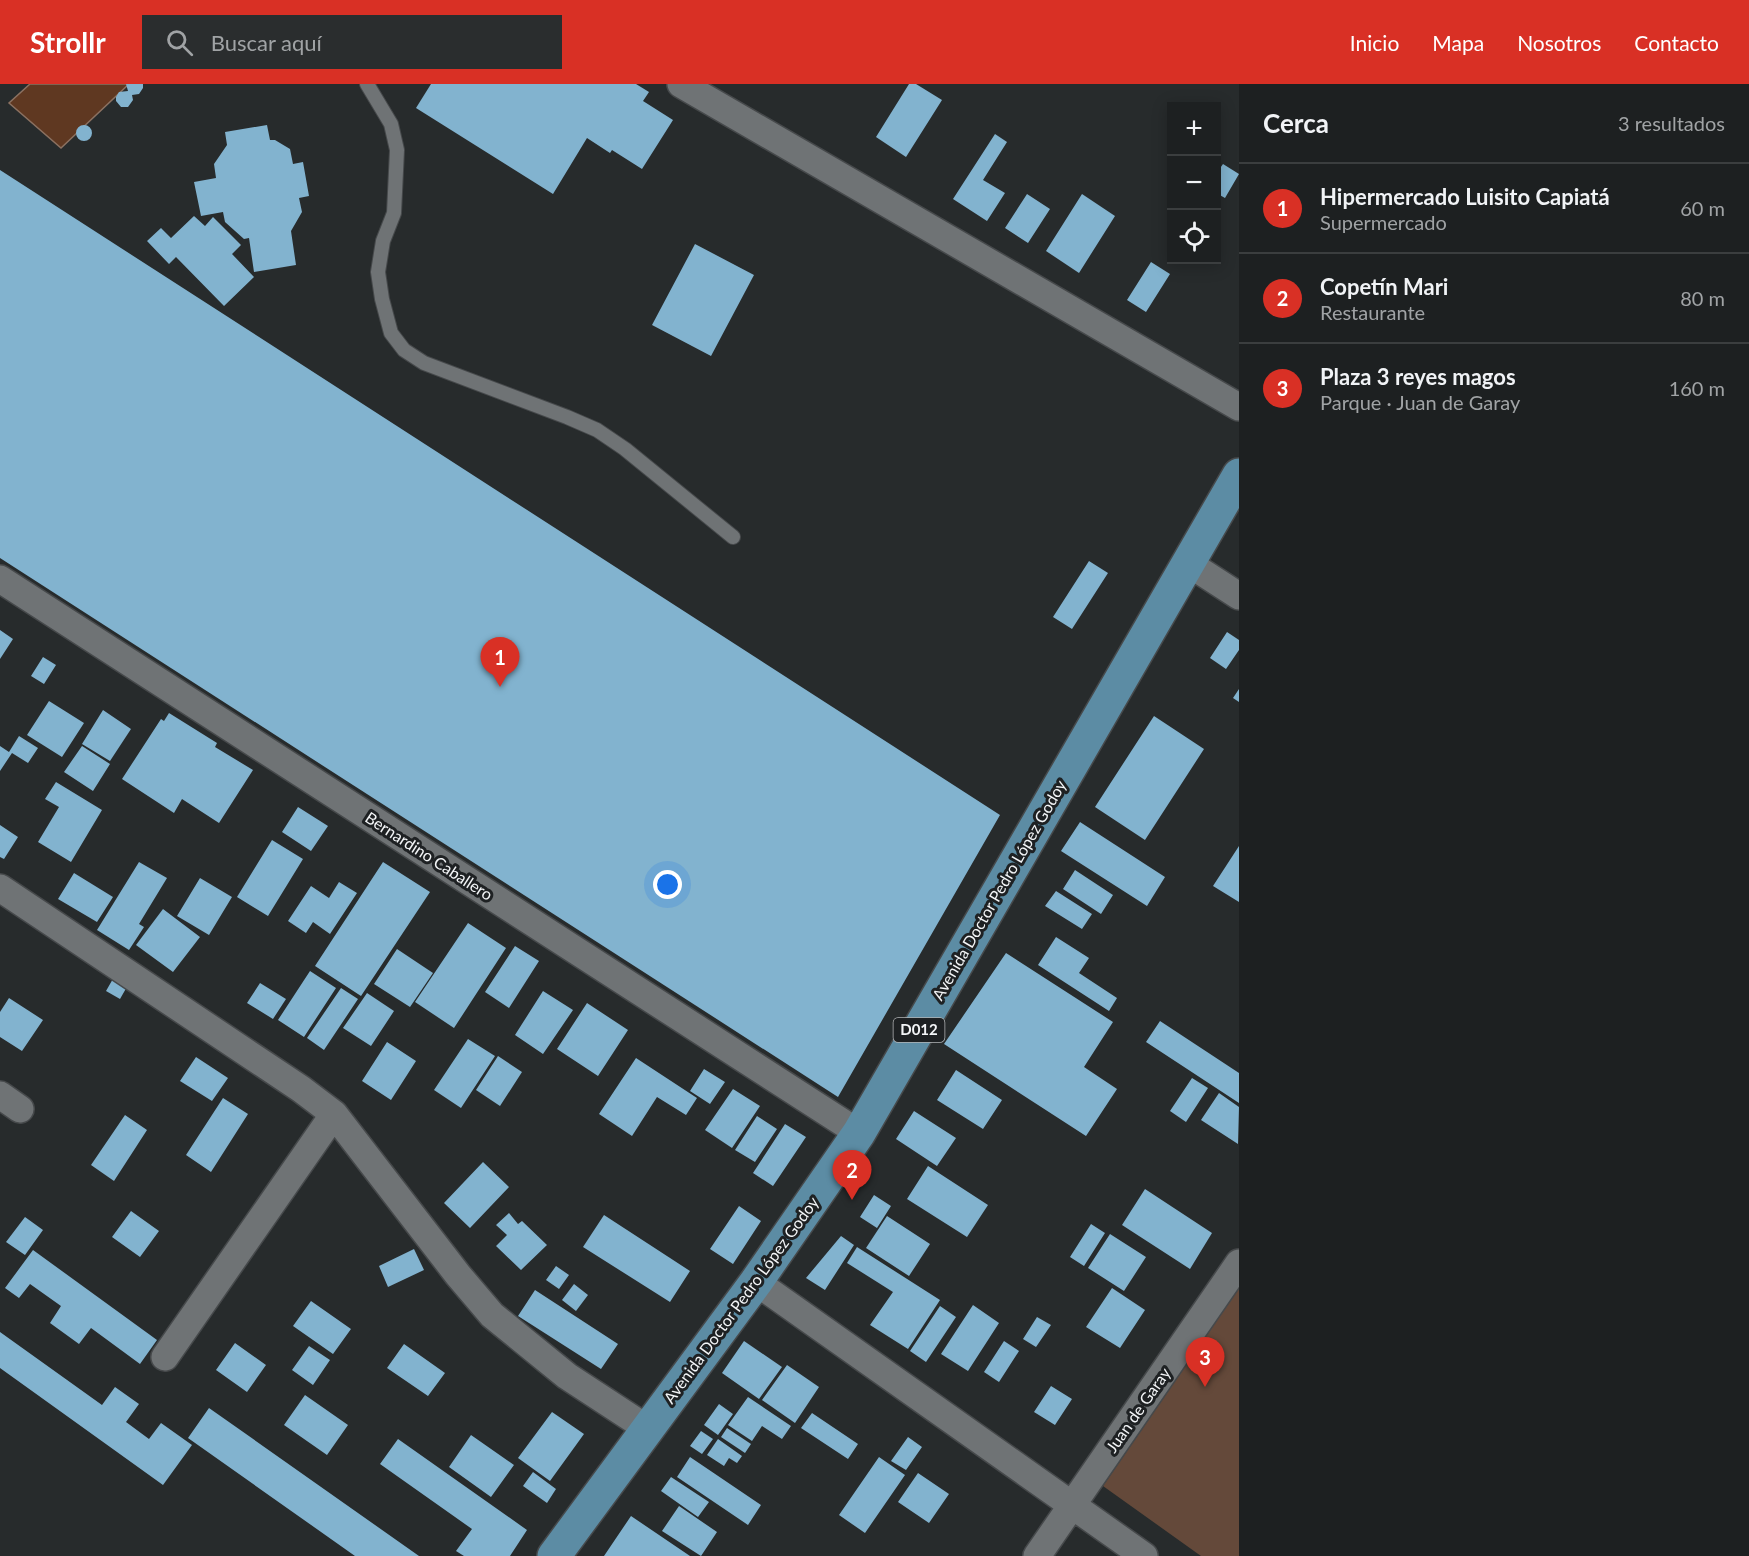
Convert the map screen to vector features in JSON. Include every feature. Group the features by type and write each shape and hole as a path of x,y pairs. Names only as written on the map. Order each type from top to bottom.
{"main road":[{"name":"Avenida Doctor Pedro López Godoy","path":"554,1556 756,1282 859,1133 1239,475"}],"street":[{"path":"681,84 1239,407"},
{"path":"1188,563 1239,596"},
{"name":"Bernardino Caballero","path":"0,579 859,1133"},
{"path":"0,888 301,1089 334,1114 458,1275 492,1315 567,1376 648,1429"},
{"path":"165,1356 334,1114"},
{"name":"Juan de Garay","path":"1037,1556 1239,1263"},
{"path":"756,1282 1144,1556"}],"lane":[{"path":"367,84 391,124 397,150 394,213 383,241 378,272 391,333 404,350 424,363 597,430 625,449 733,537"}],"shaded area":[{"path":"30,84 129,84 61,148 9,103"},
{"path":"1239,1288 1239,1556 1201,1556 1103,1486"}],"building":[{"path":"126,84 143,84 143,88 139,94 132,95 133,100 128,107 121,107 116,97 119,92 128,91"},
{"path":"431,84 636,84 649,92 643,101 673,120 642,169 612,150 610,153 587,138 553,194 416,108"},
{"path":"909,84 916,84 942,100 906,157 876,137"},
{"path":"81,125 87,125 92,133 90,139 81,141 76,136 76,130"},
{"path":"267,125 270,140 275,140 290,149 293,164 303,162 309,196 299,198 302,212 291,231 296,265 254,272 249,238 244,239 225,222 223,212 201,216 194,182 216,178 214,164 227,145 225,132"},
{"path":"995,134 1007,142 983,180 1005,193 987,221 953,199"},
{"path":"1223,164 1239,174 1225,198 1221,196 1221,167"},
{"path":"0,170 1000,815 838,1097 0,558"},
{"path":"1027,194 1050,209 1028,243 1005,228"},
{"path":"1082,194 1115,216 1079,273 1046,251"},
{"path":"194,216 205,226 213,217 241,245 232,254 254,277 224,306 176,257 169,264 147,241 161,228 171,238"},
{"path":"695,244 754,275 711,356 652,325"},
{"path":"1151,262 1170,274 1146,312 1127,300"},
{"path":"1089,561 1108,573 1072,629 1053,617"},
{"path":"0,630 13,639 0,659"},
{"path":"1227,632 1239,640 1239,650 1226,669 1210,658"},
{"path":"43,657 56,665 44,684 31,676"},
{"path":"1239,689 1239,702 1233,698"},
{"path":"49,701 84,723 62,757 27,735"},
{"path":"103,710 131,729 110,761 82,744"},
{"path":"169,713 217,743 215,747 253,770 219,823 182,799 174,813 122,779 161,719 164,721"},
{"path":"1154,716 1204,749 1145,840 1095,807"},
{"path":"19,736 38,748 28,763 12,753 0,771 0,746 9,752"},
{"path":"82,746 110,764 93,791 64,772"},
{"path":"56,782 102,810 71,862 38,842 59,807 45,799"},
{"path":"298,807 328,826 311,851 282,832"},
{"path":"1080,822 1165,877 1147,906 1061,851"},
{"path":"0,825 18,837 4,859 0,857"},
{"path":"272,840 303,859 268,916 237,897"},
{"path":"1239,846 1239,902 1213,886"},
{"path":"139,862 167,878 139,924 144,927 129,950 97,930"},
{"path":"383,862 430,892 361,996 315,966"},
{"path":"1075,870 1113,895 1101,914 1063,889"},
{"path":"74,873 113,897 97,922 58,899"},
{"path":"200,878 232,897 209,935 177,916"},
{"path":"339,882 357,893 330,934 313,922 306,933 288,921 311,886 329,898"},
{"path":"1056,891 1092,914 1082,929 1045,906"},
{"path":"163,909 200,937 173,972 136,945"},
{"path":"468,923 506,948 454,1028 415,1002"},
{"path":"1056,937 1089,958 1079,973 1117,998 1109,1011 1038,965"},
{"path":"515,946 539,961 509,1008 485,992"},
{"path":"397,949 433,973 410,1007 374,984"},
{"path":"1006,953 1113,1022 1084,1067 1117,1089 1086,1136 944,1044"},
{"path":"310,971 336,988 304,1037 278,1020"},
{"path":"114,977 128,985 120,999 106,991"},
{"path":"260,983 286,999 273,1019 247,1003"},
{"path":"341,988 358,999 324,1050 307,1038"},
{"path":"543,991 573,1010 543,1054 515,1035"},
{"path":"367,993 394,1011 371,1046 343,1028"},
{"path":"9,998 43,1020 22,1051 0,1037 0,1012"},
{"path":"587,1003 628,1030 598,1076 557,1049"},
{"path":"1160,1021 1239,1073 1239,1103 1146,1042"},
{"path":"468,1039 495,1056 461,1108 434,1090"},
{"path":"387,1042 416,1061 391,1100 362,1081"},
{"path":"498,1056 522,1072 500,1106 476,1090"},
{"path":"196,1057 228,1078 212,1101 180,1081"},
{"path":"636,1058 697,1098 686,1115 657,1097 632,1136 599,1114"},
{"path":"704,1069 725,1082 710,1104 690,1091"},
{"path":"956,1070 1002,1100 983,1129 937,1100"},
{"path":"1192,1078 1208,1088 1186,1122 1170,1111"},
{"path":"733,1089 760,1106 732,1148 705,1130"},
{"path":"1219,1093 1239,1107 1238,1144 1201,1120"},
{"path":"223,1098 248,1114 211,1172 186,1155"},
{"path":"914,1111 956,1138 937,1166 896,1139"},
{"path":"125,1115 147,1130 114,1181 91,1165"},
{"path":"757,1116 777,1129 755,1162 735,1150"},
{"path":"785,1124 806,1137 773,1186 753,1173"},
{"path":"483,1162 509,1187 470,1228 444,1203"},
{"path":"928,1166 988,1205 967,1237 907,1199"},
{"path":"1145,1189 1212,1233 1190,1269 1122,1225"},
{"path":"874,1195 891,1206 877,1228 860,1217"},
{"path":"739,1206 761,1221 733,1264 710,1249"},
{"path":"131,1211 159,1231 140,1257 112,1237"},
{"path":"509,1213 518,1224 522,1221 547,1245 521,1270 496,1246 507,1235 496,1225"},
{"path":"604,1215 690,1271 670,1302 583,1247"},
{"path":"887,1216 930,1244 909,1276 866,1248"},
{"path":"25,1217 43,1230 25,1255 6,1242"},
{"path":"1091,1224 1105,1233 1084,1266 1070,1257"},
{"path":"1110,1234 1146,1257 1124,1291 1088,1268"},
{"path":"841,1236 854,1245 825,1290 806,1278"},
{"path":"857,1247 940,1300 908,1349 870,1325 893,1292 847,1263"},
{"path":"414,1249 424,1270 388,1287 379,1266"},
{"path":"33,1250 157,1340 140,1364 91,1328 79,1344 50,1323 61,1306 30,1284 19,1298 5,1288"},
{"path":"556,1266 569,1275 559,1289 546,1280"},
{"path":"574,1284 588,1295 576,1311 562,1300"},
{"path":"1112,1288 1145,1310 1120,1348 1086,1327"},
{"path":"535,1290 618,1344 601,1369 518,1316"},
{"path":"311,1301 351,1329 333,1354 293,1326"},
{"path":"973,1305 999,1323 968,1371 941,1354"},
{"path":"940,1306 956,1317 926,1362 910,1351"},
{"path":"1037,1317 1051,1325 1036,1347 1023,1339"},
{"path":"0,1332 102,1405 115,1387 139,1404 126,1422 149,1439 161,1423 192,1445 163,1485 0,1368"},
{"path":"744,1341 782,1367 759,1399 722,1373"},
{"path":"1004,1341 1019,1351 999,1382 984,1372"},
{"path":"235,1343 266,1365 247,1392 216,1370"},
{"path":"404,1344 445,1373 428,1396 387,1368"},
{"path":"309,1346 330,1360 313,1385 292,1370"},
{"path":"787,1365 819,1387 795,1423 762,1400"},
{"path":"1051,1386 1072,1399 1055,1425 1034,1412"},
{"path":"305,1395 348,1425 327,1455 284,1425"},
{"path":"748,1397 791,1426 782,1439 762,1426 752,1441 728,1425"},
{"path":"719,1404 733,1414 718,1435 704,1425"},
{"path":"209,1408 419,1556 355,1556 188,1438"},
{"path":"552,1412 584,1434 550,1481 518,1458"},
{"path":"812,1413 858,1444 848,1459 801,1428"},
{"path":"727,1428 751,1444 745,1453 721,1437"},
{"path":"701,1431 713,1439 702,1454 690,1446"},
{"path":"471,1435 514,1465 491,1497 449,1467"},
{"path":"908,1437 922,1447 906,1470 891,1461"},
{"path":"398,1439 527,1530 510,1556 464,1556 456,1551 472,1529 380,1464"},
{"path":"718,1439 742,1456 737,1463 729,1458 724,1466 707,1455"},
{"path":"690,1457 761,1505 748,1525 677,1477"},
{"path":"879,1457 905,1475 865,1533 839,1515"},
{"path":"533,1472 556,1489 547,1503 523,1486"},
{"path":"918,1473 949,1494 929,1523 898,1502"},
{"path":"671,1477 709,1502 698,1517 661,1491"},
{"path":"679,1506 717,1532 701,1556 662,1531"},
{"path":"631,1516 690,1556 604,1556"}],"place":[{"name":"Hipermercado Luisito Capiatá","path":"500,687"},
{"name":"Copetín Mari","path":"852,1200"},
{"name":"Plaza 3 reyes magos","path":"1205,1387"}]}
